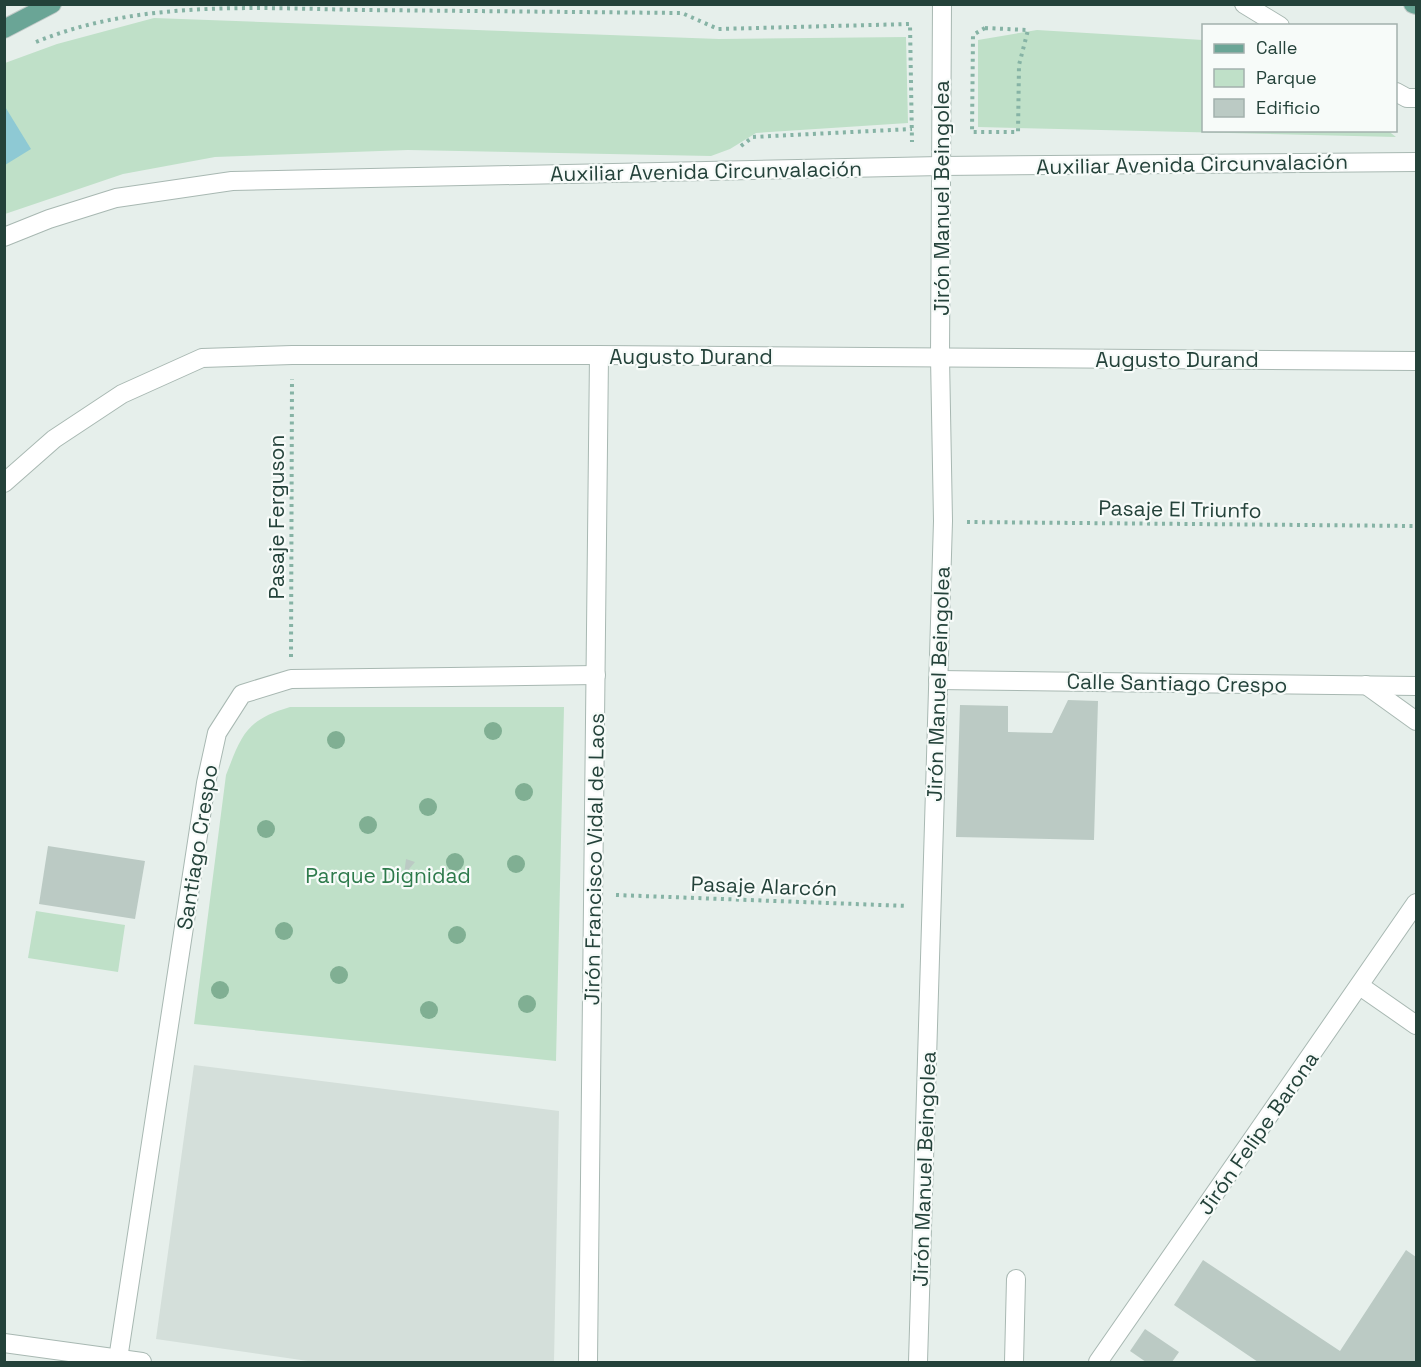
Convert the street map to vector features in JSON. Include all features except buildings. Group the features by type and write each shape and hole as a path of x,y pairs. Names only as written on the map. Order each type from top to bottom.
{"main road":[{"path":"4,29 52,4"}],"street":[{"name":"Jirón Manuel Beingolea","path":"918,1362 943,521 940,357 942,4"},
{"path":"1244,4 1277,24"},
{"path":"1397,93 1407,98 1416,98"},
{"name":"Auxiliar Avenida Circunvalación","path":"4,237 49,219 116,198 232,181 940,166 1416,162"},
{"name":"Augusto Durand","path":"4,483 54,439 122,394 202,358 292,355 599,355 1416,361"},
{"name":"Jirón Francisco Vidal de Laos","path":"588,1362 595,894 599,355"},
{"name":"Santiago Crespo","path":"118,1359 206,783 217,733 242,694 291,679 596,675"},
{"name":"Calle Santiago Crespo","path":"938,680 1416,686"},
{"path":"1366,686 1416,722"},
{"name":"Jirón Felipe Barona","path":"1098,1362 1416,903"},
{"path":"1360,986 1416,1025"},
{"path":"1014,1362 1016,1279"},
{"path":"4,1343 142,1362"}],"path":[{"path":"35,43 66,29 143,10 237,8 682,14 718,29 910,24 912,167"},
{"path":"985,28 1028,30 1019,65 1018,132 972,132 973,35 985,28"},
{"name":"Pasaje Ferguson","path":"291,679 292,355"},
{"name":"Pasaje El Triunfo","path":"943,521 1416,526"},
{"name":"Pasaje Alarcón","path":"595,894 933,907"}],"shaded area":[{"path":"194,1065 559,1111 554,1362 315,1362 156,1339"}],"green space":[{"path":"154,18 719,39 906,37 908,123 756,133 730,149 711,156 408,150 215,157 123,174 5,214 5,63 57,44"},
{"path":"1037,30 1202,40 1202,132 1390,132 1396,137 978,127 978,40"},
{"name":"Parque Dignidad","path":"290,707 564,707 556,1061 194,1024 226,775 247,730 264,717"},
{"path":"36,911 125,925 118,972 28,958"}],"water":[{"path":"4,105 31,149 5,165 4,165"}]}
